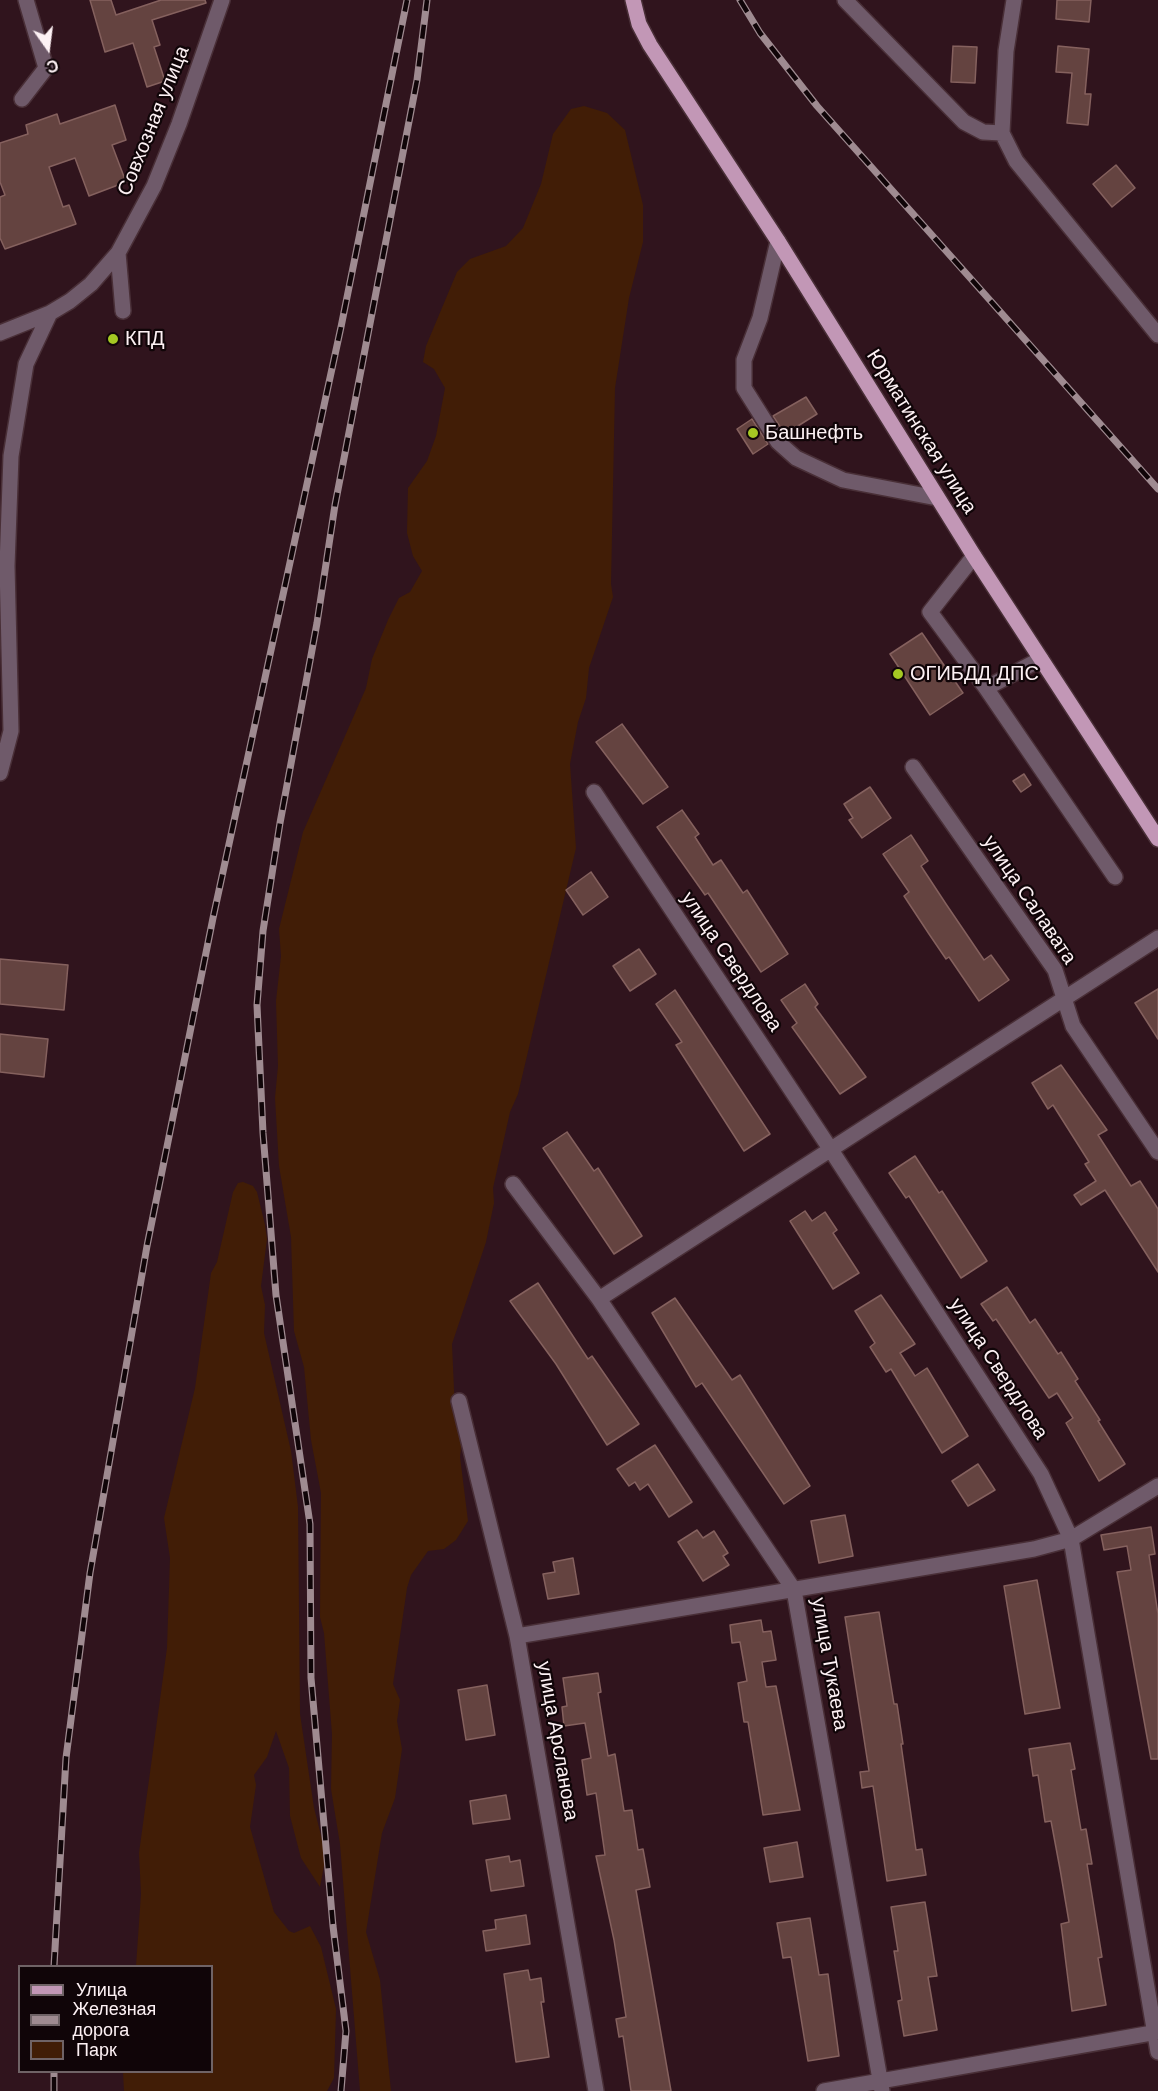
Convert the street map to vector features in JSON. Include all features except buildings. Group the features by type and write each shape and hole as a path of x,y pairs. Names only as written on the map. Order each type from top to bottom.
{"main road":[{"name":"Юрматинская улица","path":"632,1 650,45 778,241 974,556 1158,839"}],"street":[{"path":"22,99 46,68 26,0"},
{"name":"Совхозная улица","path":"0,333 50,313 70,301 91,284 118,253 158,176 222,0"},
{"path":"845,0 964,122 983,132 1002,133"},
{"path":"1014,0 1006,51 1002,133 1016,161 1158,335"},
{"path":"778,241 760,318 744,360 744,388 778,442 796,458 843,480 937,498"},
{"path":"118,253 123,311"},
{"path":"0,773 11,732 7,566 11,456 26,364 50,313"},
{"path":"974,556 930,612 986,688 1115,877"},
{"path":"986,688 1041,659"},
{"name":"улица Салавата","path":"913,767 1054,970 1073,1026 1158,1152"},
{"name":"улица Свердлова","path":"594,792 831,1150 1041,1474 1071,1539 1158,2052"},
{"path":"599,1299 1158,938"},
{"name":"улица Тукаева","path":"513,1184 599,1299 794,1590 881,2086"},
{"name":"улица Арсланова","path":"459,1401 517,1636 596,2091"},
{"path":"517,1636 1034,1549 1071,1539 1158,1486"},
{"path":"824,2091 881,2086 1156,2032"}],"green space":[{"path":"584,106 607,113 625,130 643,205 643,242 629,298 615,388 611,584 613,597 589,668 586,698 578,722 570,764 576,848 518,1094 510,1112 493,1188 494,1203 486,1242 452,1344 455,1412 462,1440 460,1457 468,1521 456,1540 444,1549 428,1551 411,1575 407,1588 393,1684 400,1700 397,1721 402,1749 395,1798 382,1833 366,1932 380,1980 391,2091 360,2091 340,1844 331,1789 332,1734 324,1633 320,1617 321,1493 311,1440 304,1367 294,1331 291,1237 279,1166 275,1098 278,1066 276,1001 281,956 279,929 303,832 366,688 372,659 399,598 410,592 422,571 413,556 407,533 408,488 427,461 436,436 445,388 434,369 423,362 426,346 457,272 470,259 506,246 523,228 541,184 553,134 571,109"},
{"path":"243,1182 253,1186 257,1192 267,1239 261,1286 265,1305 264,1333 291,1451 298,1507 300,1714 314,1808 326,1855 320,1887 301,1858 290,1816 289,1768 276,1731 267,1757 254,1775 256,1785 250,1827 274,1912 289,1931 294,1933 310,1926 321,1947 336,2009 334,2078 327,2091 124,2091 123,2073 213,2073 213,1965 136,1965 141,1894 139,1853 167,1648 170,1558 164,1518 195,1388 211,1273 217,1262 233,1192 238,1183"}],"railway":[{"path":"54,1965 66,1758 90,1573 147,1246 213,918 341,327 407,0"},
{"path":"341,2091 346,2031 333,1926 311,1678 310,1524 276,1295 263,1133 257,1005 263,931 280,823 317,623 335,505 417,80 427,0"},
{"path":"740,0 760,33 817,106 1158,489"},
{"path":"54,2073 54,2091"}],"place":[{"name":"КПД","path":"113,339"},
{"name":"Башнефть","path":"753,433"},
{"name":"ОГИБДД ДПС","path":"898,674"}]}
